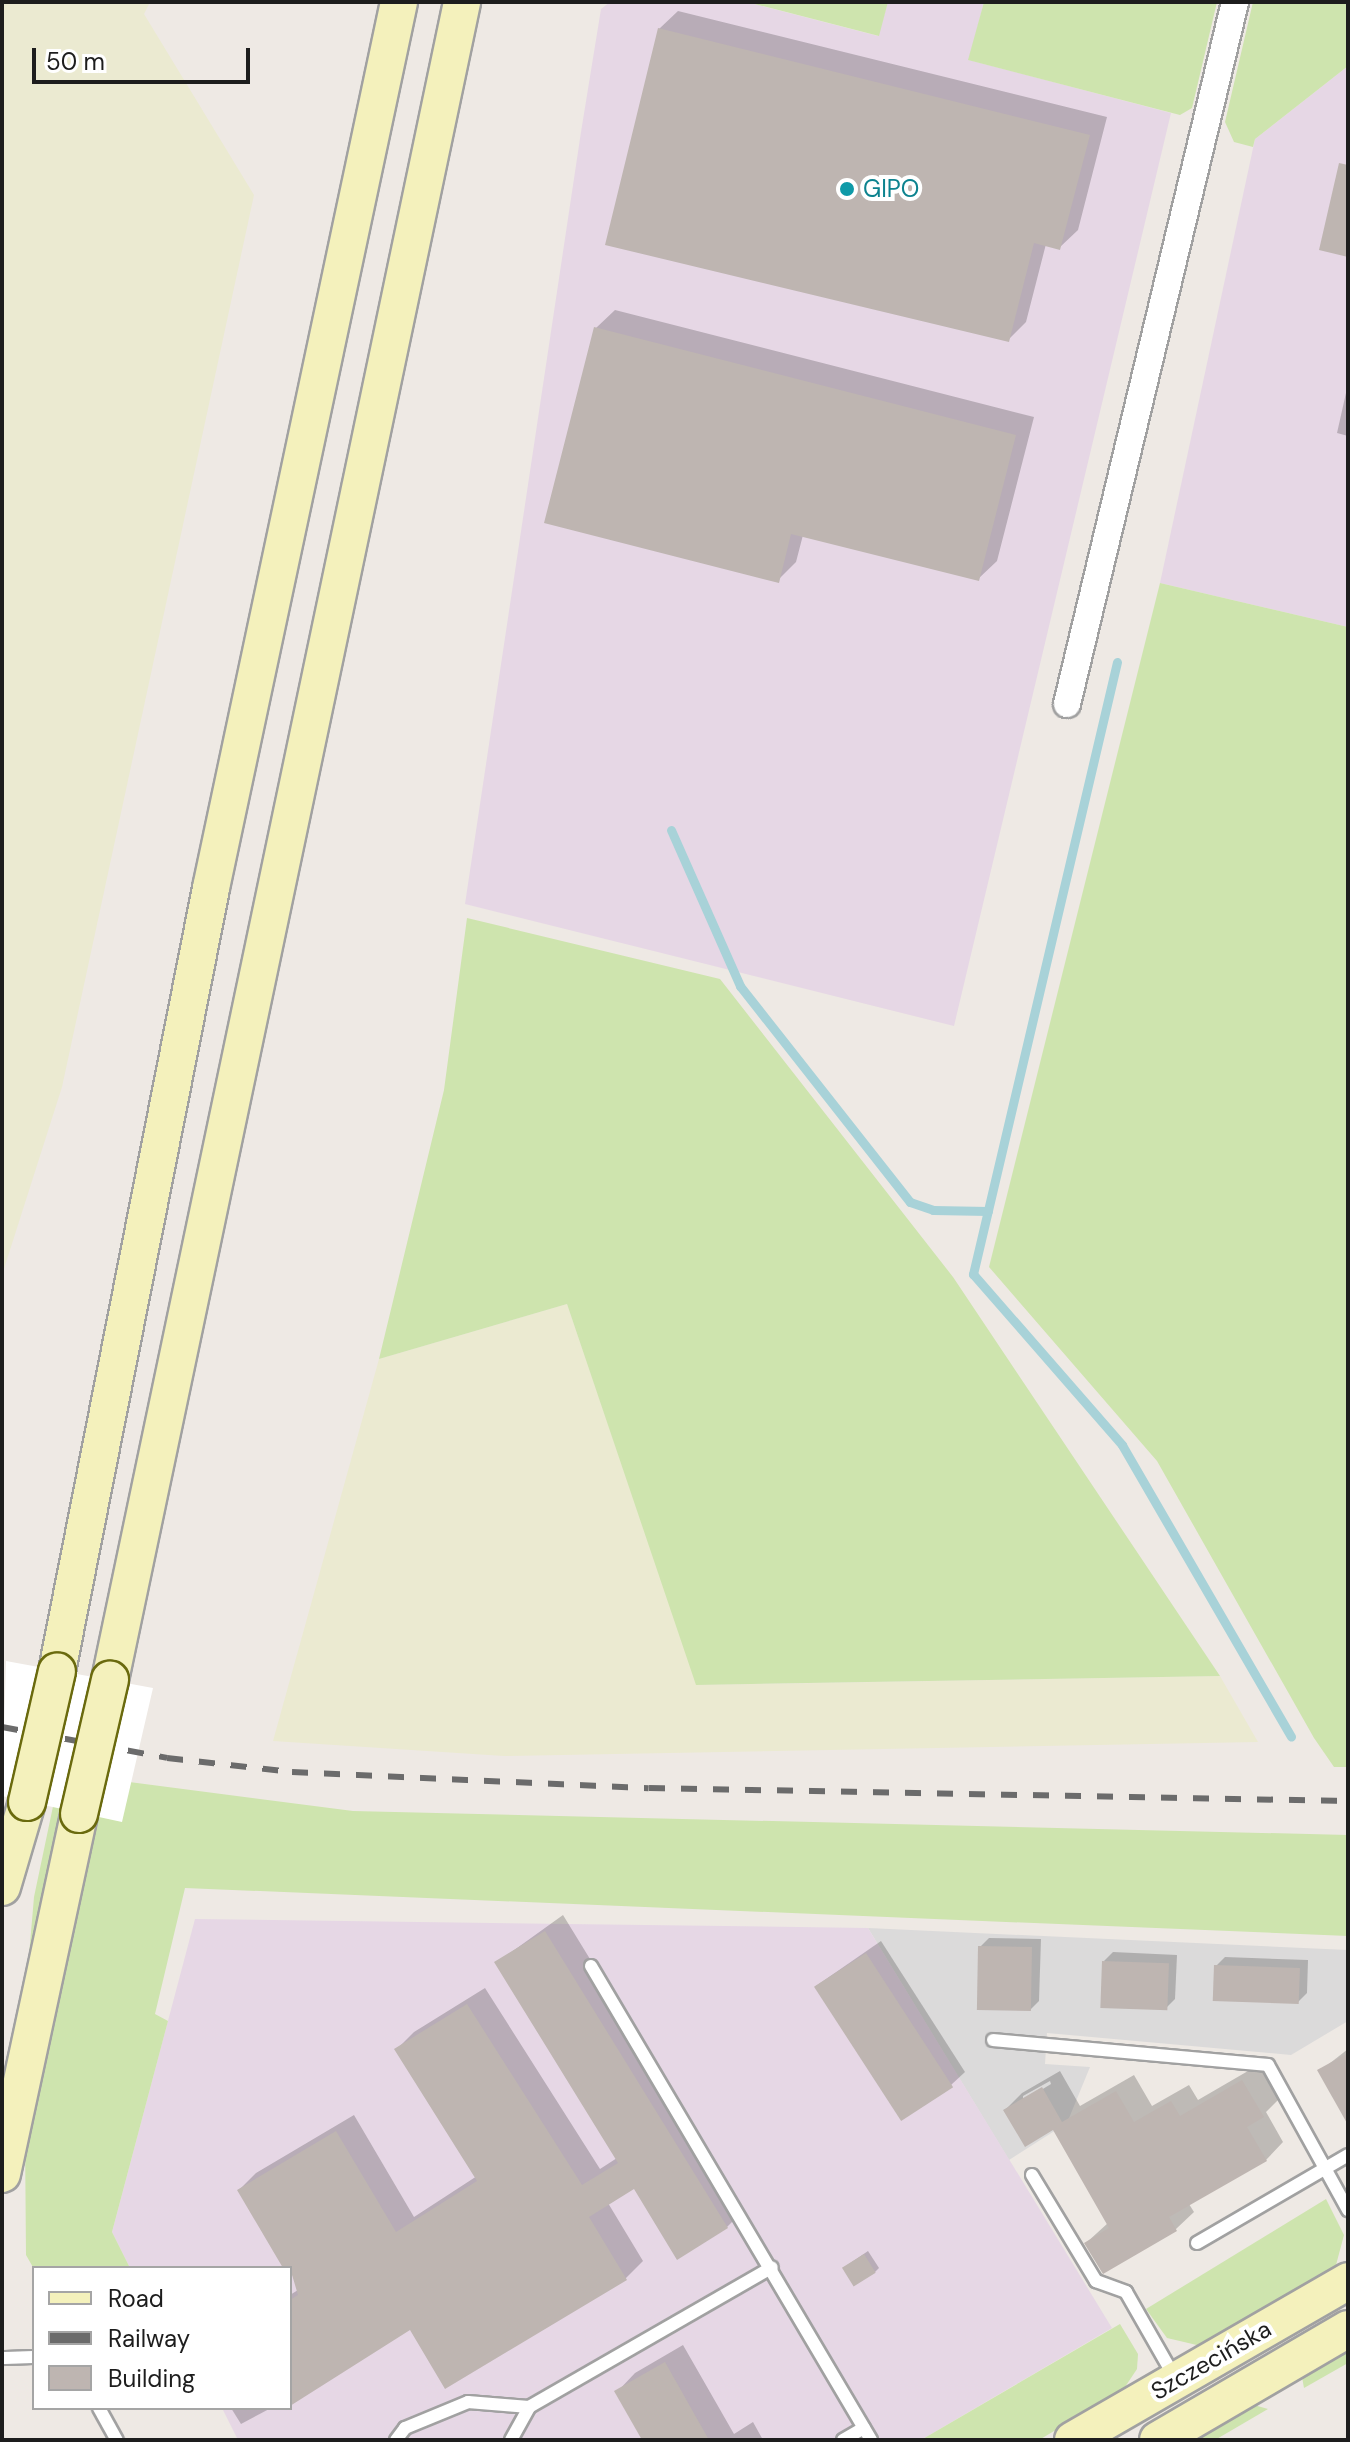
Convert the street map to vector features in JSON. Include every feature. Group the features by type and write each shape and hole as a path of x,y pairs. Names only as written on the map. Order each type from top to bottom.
{"main road":[{"path":"2,1887 27,1802 57,1671 214,872 399,2"},
{"path":"2,2174 110,1680 462,2"},
{"name":"Szczecińska","path":"1073,2440 1348,2281"},
{"name":"Szczecińska","path":"1158,2440 1348,2329"}],"street":[{"path":"1067,704 1235,2"}],"lane":[{"path":"591,1966 772,2267 871,2440"},
{"path":"993,2040 1268,2065 1348,2210"},
{"path":"1197,2243 1348,2155"},
{"path":"1032,2175 1096,2281 1126,2292 1176,2380"},
{"path":"511,2440 529,2407 772,2267"},
{"path":"2,2358 32,2357"},
{"path":"396,2440 405,2428 468,2402 529,2407"},
{"path":"100,2410 117,2440"},
{"path":"843,2440 864,2428"}],"shaded area":[{"path":"610,2 747,2 878,36 888,2 984,2 969,60 1171,113 954,1026 465,904 581,132 601,9"},
{"path":"1348,66 1348,627 1160,583 1255,139"},
{"path":"195,1919 868,1928 1112,2328 921,2440 238,2440 223,2410 292,2410 292,2266 129,2266 112,2232"},
{"path":"868,1928 1348,1950 1348,2021 1291,2055 1047,2033 1045,2064 1090,2067 1067,2123 1009,2160"}],"green space":[{"path":"2,2 150,2 144,14 254,195 62,1087 2,1275"},
{"path":"747,2 888,2 879,36"},
{"path":"984,2 1217,2 1192,108 1180,115 968,60"},
{"path":"1253,2 1348,2 1348,66 1255,139 1253,147 1234,142 1225,122"},
{"path":"1160,583 1348,627 1348,1767 1334,1767 1314,1738 1157,1461 989,1267"},
{"path":"467,918 720,979 953,1277 1220,1676 696,1685 567,1304 379,1359 444,1090"},
{"path":"567,1304 697,1685 1220,1676 1258,1742 504,1756 273,1741 379,1359"},
{"path":"60,1773 353,1811 1348,1835 1348,1936 185,1888 155,2014 168,2021 112,2232 129,2266 32,2266 26,2255 24,2014 34,1897"},
{"path":"1326,2199 1344,2235 1336,2265 1201,2346 1167,2338 1146,2309"},
{"path":"1120,2324 1138,2354 1137,2369 1123,2390 1039,2440 921,2440"},
{"path":"1348,2348 1348,2363 1304,2388 1302,2377"},
{"path":"1247,2403 1268,2409 1215,2440 1184,2440"}],"pier":[{"path":"6,1661 153,1688 122,1822 2,1796"}],"building":[{"name":"GIPO","path":"658,28 1090,135 1060,250 1034,243 1009,342 605,245"},
{"path":"1339,163 1348,165 1348,257 1319,250"},
{"path":"594,327 1016,435 979,581 791,534 779,583 544,523"},
{"path":"545,1931 728,2228 677,2260 634,2189 589,2217 627,2280 445,2389 410,2330 292,2405 292,2299 298,2295 292,2266 282,2266 237,2190 336,2131 396,2232 477,2181 394,2049 467,2004 582,2185 618,2163 494,1962"},
{"path":"978,1946 1032,1947 1031,2011 977,2010"},
{"path":"866,1953 953,2087 901,2121 814,1987"},
{"path":"1102,1961 1169,1963 1167,2010 1100,2008"},
{"path":"1214,1965 1300,1968 1299,2004 1213,2001"},
{"path":"1348,2053 1348,2125 1317,2070"},
{"path":"1242,2080 1264,2117 1247,2127 1267,2161 1169,2217 1177,2231 1103,2274 1084,2243 1109,2228 1053,2130 1025,2147 1003,2110 1042,2087 1062,2122 1116,2091 1134,2122 1171,2101 1180,2116"},
{"path":"864,2254 876,2273 854,2286 842,2268"},
{"path":"665,2362 709,2440 642,2440 614,2391"}],"waterway":[{"path":"1117,662 973,1274 1122,1445 1291,1737"},
{"path":"671,830 740,986 910,1202 933,1210 988,1211"}],"railway":[{"path":"2,1727 167,1758 292,1772 649,1788 1348,1801"}],"place":[{"name":"GIPO","path":"847,189"}]}
